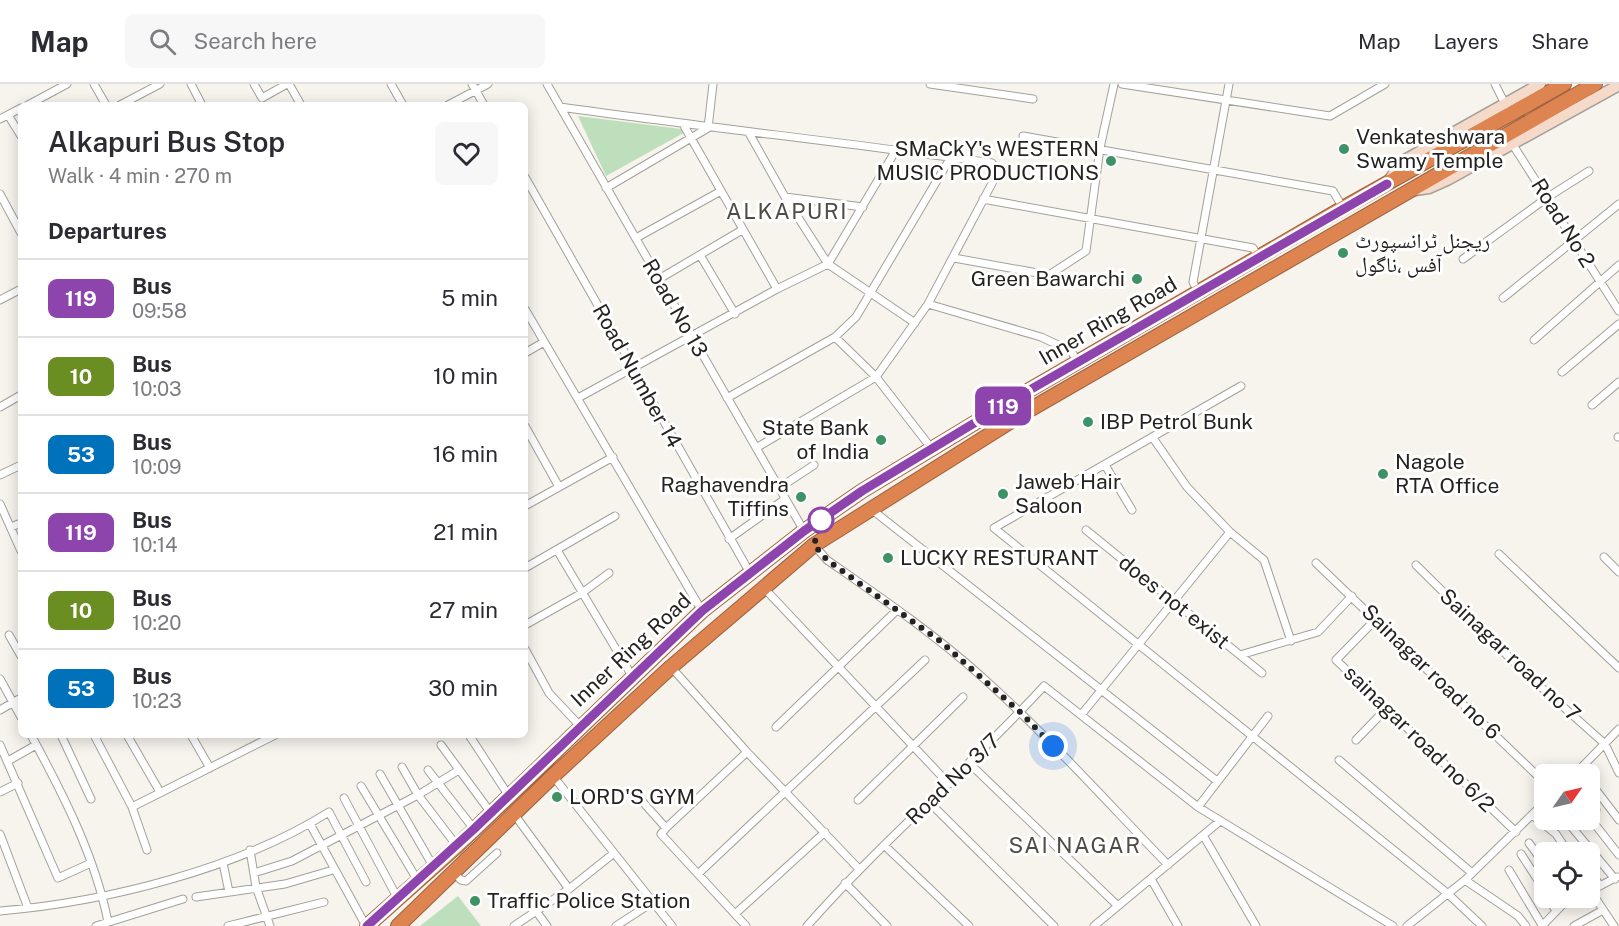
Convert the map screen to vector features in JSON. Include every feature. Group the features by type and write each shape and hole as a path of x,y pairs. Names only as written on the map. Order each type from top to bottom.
{"highway":[{"name":"Inner Ring Road","path":"367,926 457,846 702,611 804,531 862,491 932,449 1387,184 1508,109 1564,84"},
{"name":"Inner Ring Road","path":"398,926 553,776 671,667 814,545 1005,425 1404,192 1510,139 1595,84"},
{"path":"604,704 602,716 606,727"}],"street":[{"path":"34,102 67,84"},
{"path":"94,84 104,102"},
{"path":"126,102 160,84"},
{"path":"191,84 200,102"},
{"path":"254,84 262,98 288,84 298,102"},
{"path":"391,84 401,102"},
{"path":"452,102 474,87 488,84"},
{"name":"Road No 13","path":"547,84 804,531"},
{"path":"708,128 713,84"},
{"path":"930,84 1033,99"},
{"path":"954,258 1049,275 1086,251 1100,148 1114,84"},
{"path":"1122,84 1330,116 1385,84"},
{"path":"1198,292 1193,282 1229,84"},
{"path":"1495,84 1508,109 1540,84"},
{"path":"1510,139 1619,85"},
{"path":"474,87 482,102"},
{"path":"560,107 708,128 951,157 992,163 997,167 998,172 928,304 876,377 756,448"},
{"path":"0,118 18,110"},
{"path":"8,115 18,131"},
{"path":"683,124 777,289"},
{"path":"606,188 708,128"},
{"path":"749,133 785,198 828,264 868,294 915,323"},
{"path":"1023,136 1333,191 1343,208"},
{"name":"Road No 2","path":"1510,139 1619,311"},
{"path":"578,398 633,370 777,289 828,264 896,150"},
{"path":"727,398 835,337 856,317 951,157"},
{"path":"1463,259 1548,197 1589,171"},
{"name":"Road Number 14","path":"528,182 750,573"},
{"path":"636,238 721,191"},
{"path":"0,194 18,227"},
{"path":"785,198 863,207"},
{"path":"983,199 1253,248 1259,258"},
{"path":"1503,298 1574,238 1619,204"},
{"path":"659,279 742,230"},
{"path":"700,255 735,314"},
{"path":"1534,340 1619,265"},
{"path":"0,299 18,290"},
{"path":"928,304 1050,341 1071,351 1078,362"},
{"path":"528,314 702,611"},
{"path":"1562,372 1619,324"},
{"path":"835,337 876,377 932,449"},
{"path":"528,351 544,342"},
{"path":"1592,405 1619,382"},
{"path":"1241,386 994,528 1447,893 1482,926"},
{"path":"1,403 18,396"},
{"path":"528,438 559,488"},
{"path":"1153,438 1187,487 1230,532 1264,560 1291,641"},
{"path":"528,504 613,458"},
{"path":"779,488 814,465"},
{"path":"1105,465 1132,510"},
{"path":"0,475 18,466"},
{"path":"729,539 785,499"},
{"path":"0,504 18,544"},
{"path":"871,509 1217,781"},
{"path":"528,566 615,516"},
{"path":"11,527 18,524"},
{"name":"does not exist","path":"1086,530 1262,673"},
{"path":"1230,532 1137,643 1081,715 1198,807 1393,926"},
{"path":"814,545 827,560 940,641 1020,712 1168,865"},
{"path":"557,550 633,676"},
{"path":"1499,554 1619,668"},
{"path":"1604,557 1619,572"},
{"name":"Sainagar road no 6","path":"1316,563 1534,772"},
{"name":"Sainagar road no 7","path":"1416,565 1523,671 1605,744"},
{"path":"528,623 582,593 609,573"},
{"path":"763,587 949,784"},
{"path":"1240,656 1318,632 1352,596"},
{"path":"776,727 897,610"},
{"name":"sainagar road no 6/2","path":"1376,620 1336,660 1385,710 1515,832"},
{"path":"9,635 18,651"},
{"path":"528,654 549,693 580,726"},
{"path":"698,874 925,660"},
{"path":"671,667 747,752 859,869 807,926"},
{"path":"0,679 18,711"},
{"name":"Road No 3/7","path":"859,869 970,764 1044,686 1081,715"},
{"path":"858,800 963,697"},
{"path":"0,710 18,700"},
{"path":"1356,740 1385,710"},
{"path":"1198,807 1268,716"},
{"path":"1586,764 1619,729"},
{"path":"32,738 64,796 103,896 108,922"},
{"path":"62,738 91,799"},
{"path":"96,738 132,807 147,850"},
{"path":"129,738 160,792"},
{"path":"194,738 210,768"},
{"path":"132,807 210,768 261,738"},
{"path":"471,738 509,796"},
{"path":"441,744 491,813"},
{"path":"1605,744 1619,773"},
{"path":"0,745 58,878 91,863"},
{"path":"8,761 36,745"},
{"path":"746,926 661,834 747,752"},
{"path":"1339,760 1473,873"},
{"path":"970,764 1118,906"},
{"path":"402,767 418,795 457,846"},
{"path":"428,770 474,829"},
{"path":"254,873 292,861 418,795 459,770"},
{"path":"380,774 433,866"},
{"path":"553,776 672,926"},
{"path":"0,792 18,783"},
{"path":"361,786 418,881"},
{"path":"1600,795 1619,820"},
{"path":"344,798 398,899"},
{"path":"641,800 666,828"},
{"path":"929,802 1054,926"},
{"path":"0,911 103,896 223,863 309,824 329,812 366,882"},
{"path":"514,814 569,889"},
{"path":"1407,926 1473,873 1532,815 1556,834 1561,842"},
{"path":"1100,924 1118,906 1220,821"},
{"path":"309,824 333,870 367,926"},
{"path":"1574,830 1617,877 1600,886"},
{"path":"1599,830 1619,855"},
{"path":"735,914 825,832"},
{"path":"0,834 28,908"},
{"path":"1203,835 1256,926"},
{"path":"1529,843 1534,850"},
{"path":"884,845 969,926"},
{"path":"250,850 256,888 270,926"},
{"path":"453,872 460,880 466,881 497,853"},
{"path":"514,926 569,889 614,853"},
{"path":"1521,854 1534,874"},
{"path":"223,863 229,892"},
{"path":"196,897 285,884 333,870"},
{"path":"1509,870 1542,926 1558,908"},
{"path":"1151,879 1178,926"},
{"path":"1465,879 1518,916 1526,926"},
{"path":"845,883 887,926"},
{"path":"96,926 108,922 121,922 183,899"},
{"path":"228,926 324,902"},
{"path":"616,926 653,902"},
{"path":"1600,905 1612,923 1619,915"},
{"path":"1574,926 1603,910"},
{"path":"536,911 547,926"}],"green space":[{"path":"578,116 689,130 606,176"},
{"path":"458,896 481,926 420,926"}],"bus line":[{"name":"119","path":"367,926 457,846 702,611 804,531 862,491 1014,399 1387,184"}],"place":[{"name":"Venkateshwara Swamy Temple","path":"1344,149"},
{"name":"SMaCkY's WESTERN MUSIC PRODUCTIONS","path":"1111,161"},
{"name":"ریجنل ٹرانسپورٹ آفس ،ناگول","path":"1343,253"},
{"name":"Green Bawarchi","path":"1137,279"},
{"name":"IBP Petrol Bunk","path":"1088,422"},
{"name":"State Bank of India","path":"881,440"},
{"name":"Nagole RTA Office","path":"1383,474"},
{"name":"Jaweb Hair Saloon","path":"1003,494"},
{"name":"Raghavendra Tiffins","path":"801,497"},
{"name":"LUCKY RESTURANT","path":"888,558"},
{"name":"LORD'S GYM","path":"557,797"},
{"name":"Traffic Police Station","path":"475,901"}],"district":[{"name":"ALKAPURI","path":"787,211"},
{"name":"SAI NAGAR","path":"1075,845"}],"route":[{"path":"821,520 814,545 827,560 940,641 1020,712 1053,746"}]}
